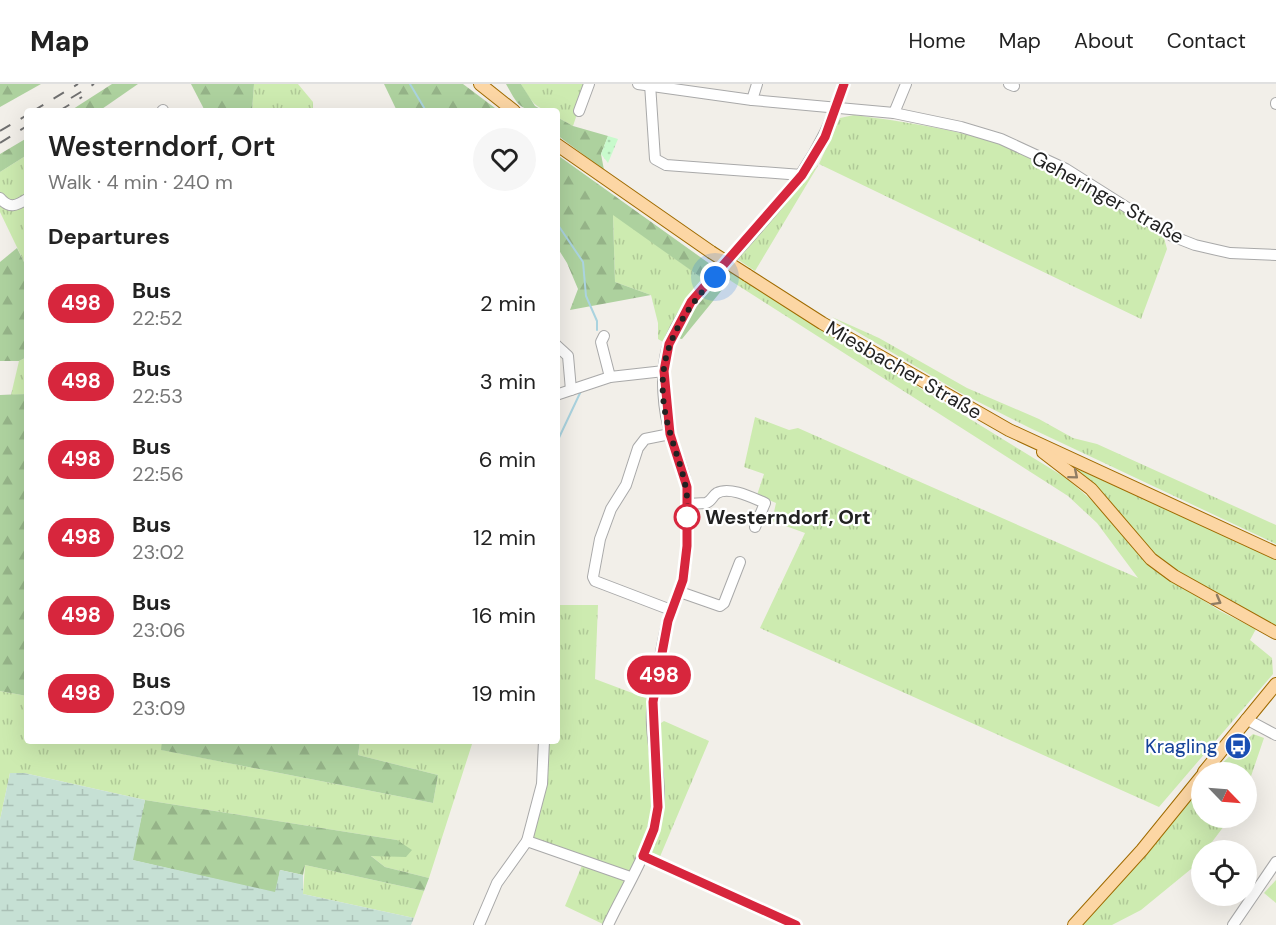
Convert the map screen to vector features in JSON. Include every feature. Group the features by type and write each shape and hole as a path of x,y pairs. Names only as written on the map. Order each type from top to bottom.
{"main road":[{"path":"480,84 510,108"},
{"name":"Miesbacher Straße","path":"560,147 711,252 822,323 1009,430 1276,553"},
{"path":"1009,430 1065,467 1091,489 1152,560 1174,576 1276,633"},
{"path":"1259,623 1276,639"},
{"path":"1212,762 1275,685"},
{"path":"1074,925 1142,850 1191,790"}],"street":[{"path":"579,111 589,84"},
{"path":"752,100 757,84"},
{"path":"608,925 654,829 658,807 653,709 671,610 680,592 687,546 686,479 670,434 664,371 672,336 691,302 802,175 825,137 844,84"},
{"path":"894,113 906,84"},
{"path":"645,85 655,159 666,165 802,175"},
{"name":"Geheringer Straße","path":"645,85 752,100 926,118 1001,139 1066,169 1172,236 1195,245 1230,253 1276,255"},
{"path":"0,198 6,205 11,206 24,200"},
{"path":"604,336 601,342 610,377"},
{"path":"560,349 568,356 571,390"},
{"path":"560,394 610,377 664,371"},
{"path":"670,434 645,439 638,448 626,485 611,509 600,538 593,577 595,581 671,610"},
{"path":"687,504 706,503 718,493 731,491 747,495 765,502 755,527"},
{"path":"680,592 720,606 724,603 740,562"},
{"path":"1246,719 1276,735"},
{"path":"479,925 497,883 527,841 542,784 544,744"},
{"path":"527,841 630,877"},
{"path":"643,856 796,925"},
{"path":"1233,925 1276,862"}],"green space":[{"path":"0,84 41,84 0,107"},
{"path":"112,84 138,84 103,108 75,108"},
{"path":"191,84 254,84 252,108 203,108"},
{"path":"254,84 298,84 313,102 313,108 252,108"},
{"path":"384,84 463,84 495,108 396,108"},
{"path":"506,84 521,84 539,108 524,108 513,97"},
{"path":"521,84 587,84 573,126 560,119 560,108 539,107"},
{"path":"854,115 977,137 1034,159 1110,201 1164,238 1167,249 1141,319 819,164 840,118"},
{"path":"560,119 573,126 608,136 601,154 604,170 560,137"},
{"path":"608,136 618,139 608,163 601,154"},
{"path":"24,140 24,157 0,172 0,154"},
{"path":"24,157 24,262 0,212 0,172"},
{"path":"560,157 731,279 682,339 677,338 683,324 713,286 613,215 615,282 651,295 570,310 578,289 560,252"},
{"path":"819,164 755,271 737,259"},
{"path":"613,214 705,280 684,303 663,342 658,339 658,323 651,295 615,282"},
{"path":"17,248 24,262 24,358 19,361 0,361 0,262"},
{"path":"730,271 1066,478 1095,503 1148,565 1220,611 1256,629 1250,640 1272,658 1273,674 1198,762 1191,762 1191,770 1159,807 760,628 805,533 772,521 776,503 757,495 764,474 744,467 755,417 789,430 798,428 1138,578 1097,523 1068,496 731,281 724,274"},
{"path":"832,317 879,338 967,388 1039,419 1073,438 1097,444 1276,525 1276,544 959,392"},
{"path":"24,358 24,394 11,395 19,361"},
{"path":"24,394 24,695 0,691 0,395"},
{"path":"1071,466 1276,559 1276,629 1165,565 1093,485"},
{"path":"560,605 598,605 595,679 651,700 655,792 652,822 629,873 531,837 547,744 560,744"},
{"path":"0,691 24,695 24,744 162,744 162,750 433,803 438,775 358,755 360,744 472,744 429,878 385,867 370,855 397,840 145,800 24,773 10,773 0,820"},
{"path":"664,721 709,741 659,859 650,855 661,825 664,801 658,725"},
{"path":"1253,734 1264,738 1256,762 1224,762"},
{"path":"162,744 360,744 358,755 438,775 433,803 161,750"},
{"path":"10,773 24,773 145,800 133,860 275,892 280,870 303,875 303,894 414,918 411,925 0,925 0,820"},
{"path":"1191,798 1191,828 1222,828 1214,840 1191,840 1191,869 1141,910 1112,925 1080,925 1140,861"},
{"path":"145,800 397,840 412,850 406,857 371,856 385,867 429,878 424,891 305,865 303,875 280,870 276,893 132,860"},
{"path":"583,863 625,880 605,925 565,906"},
{"path":"305,865 424,891 414,918 303,894"},
{"path":"1276,880 1276,903 1264,893"}],"waterway":[{"path":"410,84 424,108"},
{"path":"560,228 583,262 586,296 597,321 597,330"},
{"path":"560,436 581,391"}],"railway":[{"path":"38,108 78,84"},
{"path":"71,98 94,84"},
{"path":"64,108 82,97"},
{"path":"0,131 24,117"},
{"path":"0,143 24,128"}],"bus line":[{"name":"498","path":"796,925 643,856 654,829 659,795 652,725 653,702 668,621 683,580 687,546 686,479 670,434 664,371 666,351 676,327 691,302 766,219 802,175 825,137 844,84"}],"place":[{"name":"Westerndorf, Ort","path":"687,517"},
{"name":"Kragling","path":"1238,746"}],"route":[{"path":"687,517 686,479 668,422 664,383 666,351 676,327 691,302 715,277"}]}
